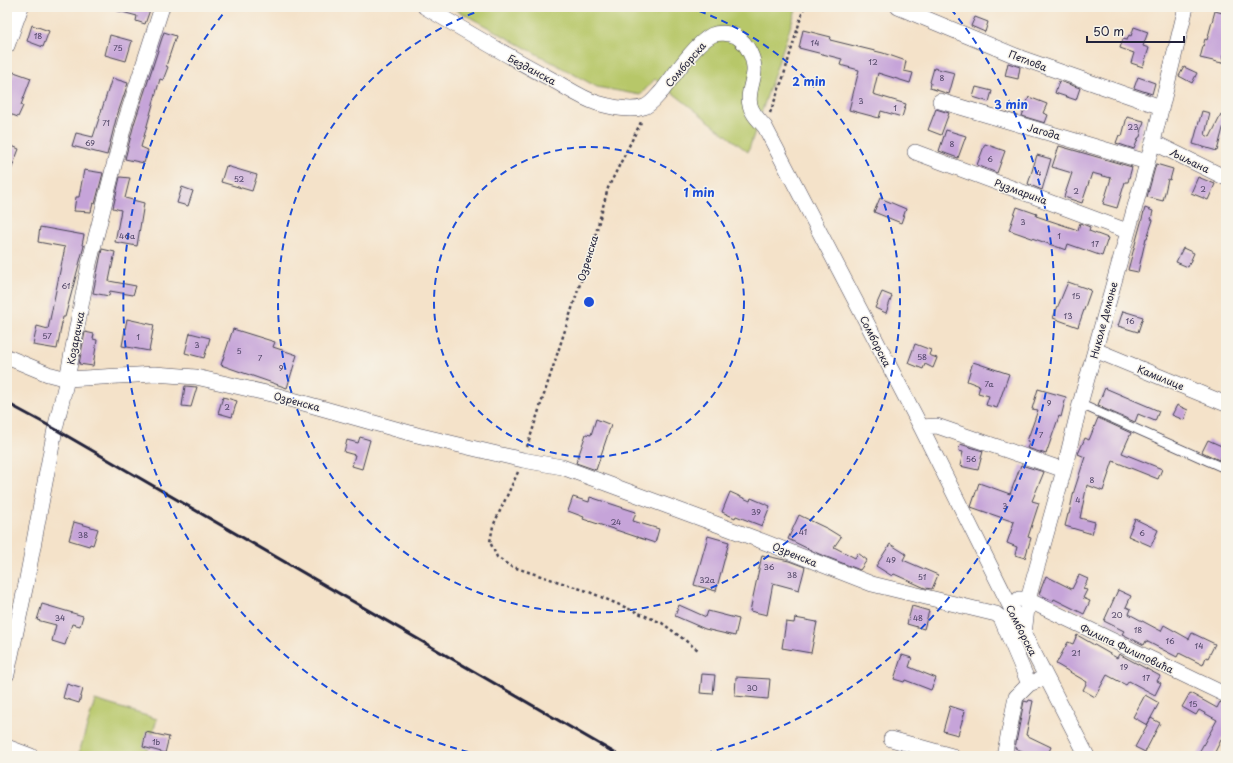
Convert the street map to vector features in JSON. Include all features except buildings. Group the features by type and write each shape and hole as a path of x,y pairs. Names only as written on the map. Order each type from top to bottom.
{"street":[{"path":"7,46 22,7"},
{"name":"Козарачка","path":"7,674 89,264 125,122 162,7"},
{"name":"Безданска","path":"426,7 500,52 595,102 614,108 646,107"},
{"name":"Петлова","path":"898,7 1021,58 1161,107"},
{"name":"Николе Демоње","path":"1024,634 1028,600 1064,470 1080,404 1148,162 1186,7"},
{"name":"Сомборска","path":"646,107 655,99 702,43 716,34 728,34 741,40 746,45 751,55 754,72 749,95 749,102 753,114 765,127 921,427 1024,634 1088,756"},
{"name":"Јагода","path":"940,101 1148,162"},
{"name":"Љиљана","path":"1153,142 1226,178"},
{"name":"Рузмарина","path":"915,152 1128,231"},
{"name":"Камилице","path":"1095,350 1226,404"},
{"name":"Озренска","path":"7,357 48,374 67,379 154,374 196,377 275,395 418,435 523,460 569,469 872,584 996,614 1001,618 1029,684"},
{"path":"921,427 937,426 1064,470"},
{"path":"1006,598 1028,600"},
{"name":"Филипа Филиповића","path":"1028,600 1226,695"},
{"path":"1004,756 1016,697 1029,684 1046,677"},
{"path":"891,739 952,756"},
{"path":"7,747 31,756"}],"lane":[{"path":"1080,404 1226,469"}],"path":[{"path":"765,127 783,78 804,7"},
{"name":"Озренска","path":"523,460 592,244 608,188 646,107"},
{"path":"523,460 493,526 490,542 497,557 510,566 587,591 662,623 698,650"}],"green space":[{"path":"451,7 797,7 748,152 655,79 640,95 597,87"},
{"path":"95,700 157,719 146,756 78,756"}],"railway":[{"path":"7,403 55,429 620,756"}]}
